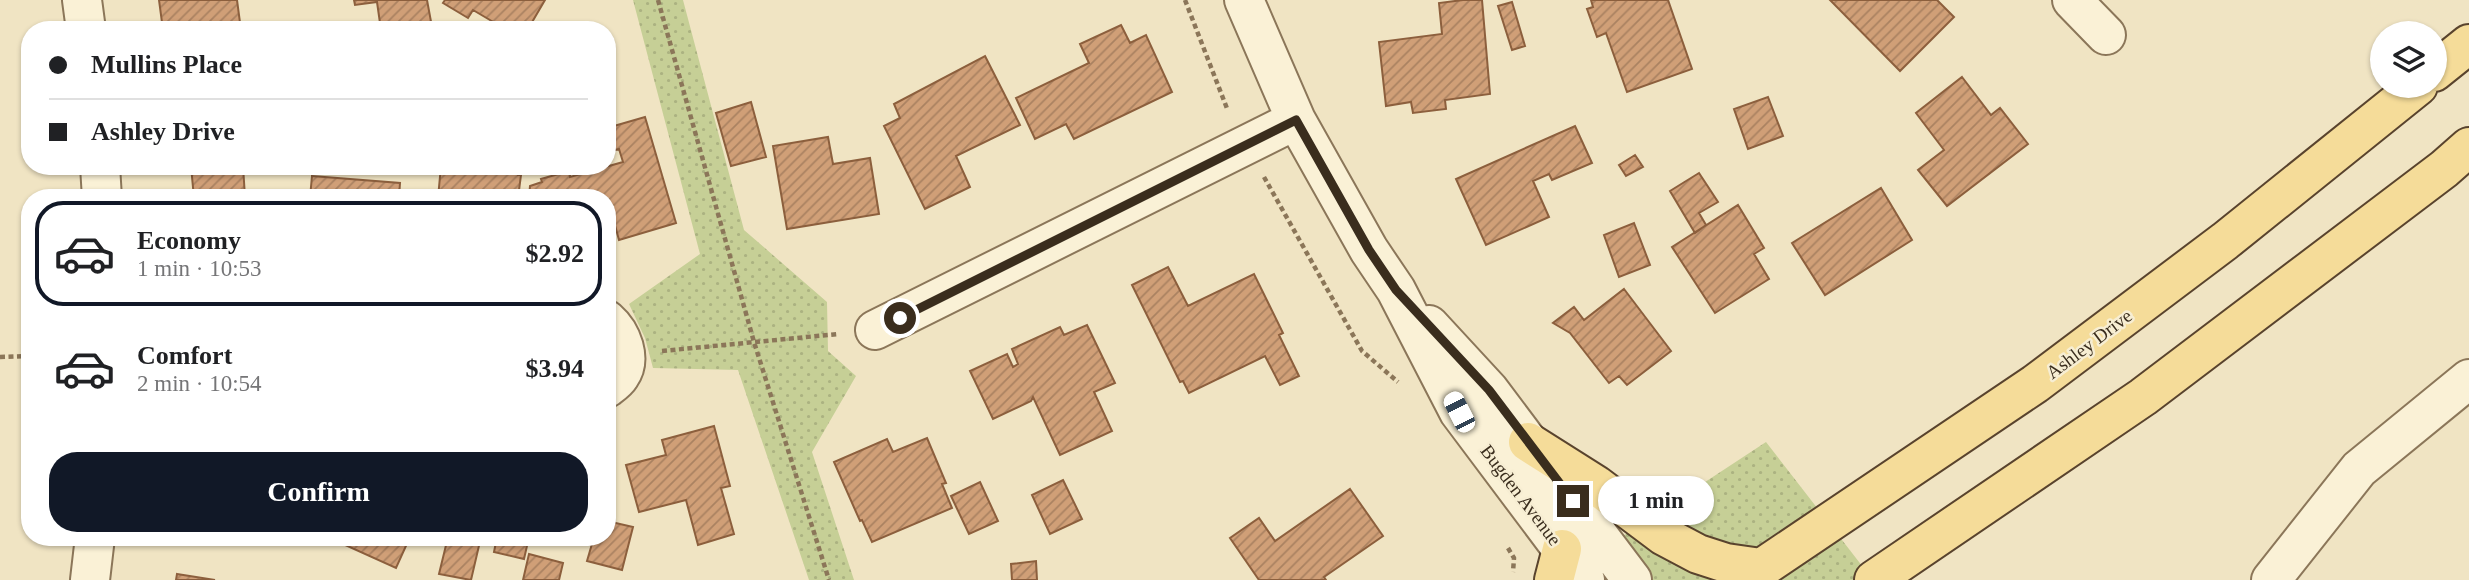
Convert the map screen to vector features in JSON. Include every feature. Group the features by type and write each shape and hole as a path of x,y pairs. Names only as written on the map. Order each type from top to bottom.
{"main road":[{"path":"2447,62 2469,44"},
{"name":"Ashley Drive","path":"1752,574 2035,384 2225,241 2403,98"},
{"path":"1874,580 2143,397 2444,169 2469,147"},
{"path":"1528,442 1596,485 1664,536 1698,554 1752,574"}],"street":[{"path":"82,0 85,21"},
{"name":"Bugden Avenue","path":"1244,0 1296,120 1369,250 1396,290 1459,412 1558,565 1585,580"},
{"path":"2072,0 2106,35"},
{"path":"876,330 1296,120"},
{"path":"1396,290 1489,390 1632,580"},
{"path":"616,328 626,355 621,376 616,380"},
{"path":"2271,580 2359,468 2469,379"},
{"path":"90,580 94,546"}],"path":[{"path":"658,0 754,342 829,580"},
{"path":"1185,0 1231,119 1245,145 1362,352 1400,384"},
{"path":"626,355 876,330"},
{"path":"0,357 21,356"},
{"path":"1507,547 1514,558 1513,580"}],"green space":[{"path":"633,0 683,0 744,230 827,302 828,351 856,376 812,452 854,580 809,580 738,370 653,368 645,338 629,304 700,254"},
{"path":"1766,442 1873,580 1556,580"}],"building":[{"path":"159,0 237,0 240,21 162,21"},
{"path":"354,0 427,0 431,21 380,21 377,2 355,5"},
{"path":"445,0 545,0 533,21 492,21 473,10 468,18 443,3"},
{"path":"1482,0 1490,94 1445,100 1446,109 1413,113 1411,102 1386,106 1379,42 1442,34 1439,3"},
{"path":"1591,0 1668,0 1692,69 1627,92 1606,33 1597,37 1587,9 1593,7"},
{"path":"1830,0 1937,0 1954,17 1900,71"},
{"path":"1512,2 1525,46 1512,50 1498,6"},
{"path":"1121,25 1130,43 1146,35 1172,92 1074,139 1066,124 1035,139 1016,98 1089,63 1080,44"},
{"path":"985,56 1020,125 956,156 970,187 925,209 884,126 900,118 894,104"},
{"path":"1962,77 1991,115 2000,108 2028,144 1947,206 1918,170 1944,150 1916,113"},
{"path":"1768,97 1783,136 1748,149 1734,109"},
{"path":"751,102 766,157 731,166 716,113"},
{"path":"645,117 676,223 619,240 616,229 616,189 530,189 530,186 542,182 541,179 555,175 616,175 616,164 623,162 619,149 616,150 616,125"},
{"path":"1575,126 1592,163 1552,180 1549,174 1533,181 1549,217 1486,245 1456,179"},
{"path":"828,137 833,164 870,158 879,214 787,229 773,146"},
{"path":"1635,155 1643,167 1626,176 1619,165"},
{"path":"1699,173 1718,202 1699,213 1706,225 1695,233 1670,191"},
{"path":"192,175 244,175 244,189 193,189"},
{"path":"440,175 521,175 519,189 439,189"},
{"path":"312,176 400,183 400,189 311,189"},
{"path":"1881,188 1912,240 1825,295 1792,243"},
{"path":"1738,205 1764,248 1754,254 1769,279 1715,313 1672,247"},
{"path":"1634,223 1650,265 1619,277 1604,235"},
{"path":"1168,267 1188,306 1254,274 1283,333 1279,335 1299,376 1280,385 1265,356 1189,393 1183,381 1180,382 1132,285"},
{"path":"1624,289 1671,351 1627,385 1619,376 1609,383 1570,333 1553,323 1574,307 1584,320"},
{"path":"1087,325 1115,383 1094,392 1112,431 1060,455 1033,397 1031,401 993,419 970,371 1007,354 1013,367 1018,364 1012,349 1060,327 1064,335"},
{"path":"714,426 730,486 721,488 734,534 698,545 686,500 639,512 626,465 666,455 662,440"},
{"path":"927,438 946,483 942,484 952,508 872,542 834,462 887,439 893,452"},
{"path":"1063,480 1082,519 1050,534 1032,495"},
{"path":"980,482 998,521 969,534 951,496"},
{"path":"1350,489 1383,536 1324,577 1326,580 1259,580 1230,538 1259,518 1275,541"},
{"path":"616,523 633,527 622,570 587,561 591,546 616,546"},
{"path":"347,546 406,546 396,568"},
{"path":"446,546 479,546 471,580 439,574"},
{"path":"495,546 527,546 524,559 494,552"},
{"path":"529,554 563,563 559,580 523,580"},
{"path":"1036,561 1037,580 1012,580 1011,564"},
{"path":"177,574 215,580 176,580"}],"route":[{"path":"900,318 1296,120 1369,250 1396,290 1489,390 1573,501"}]}
